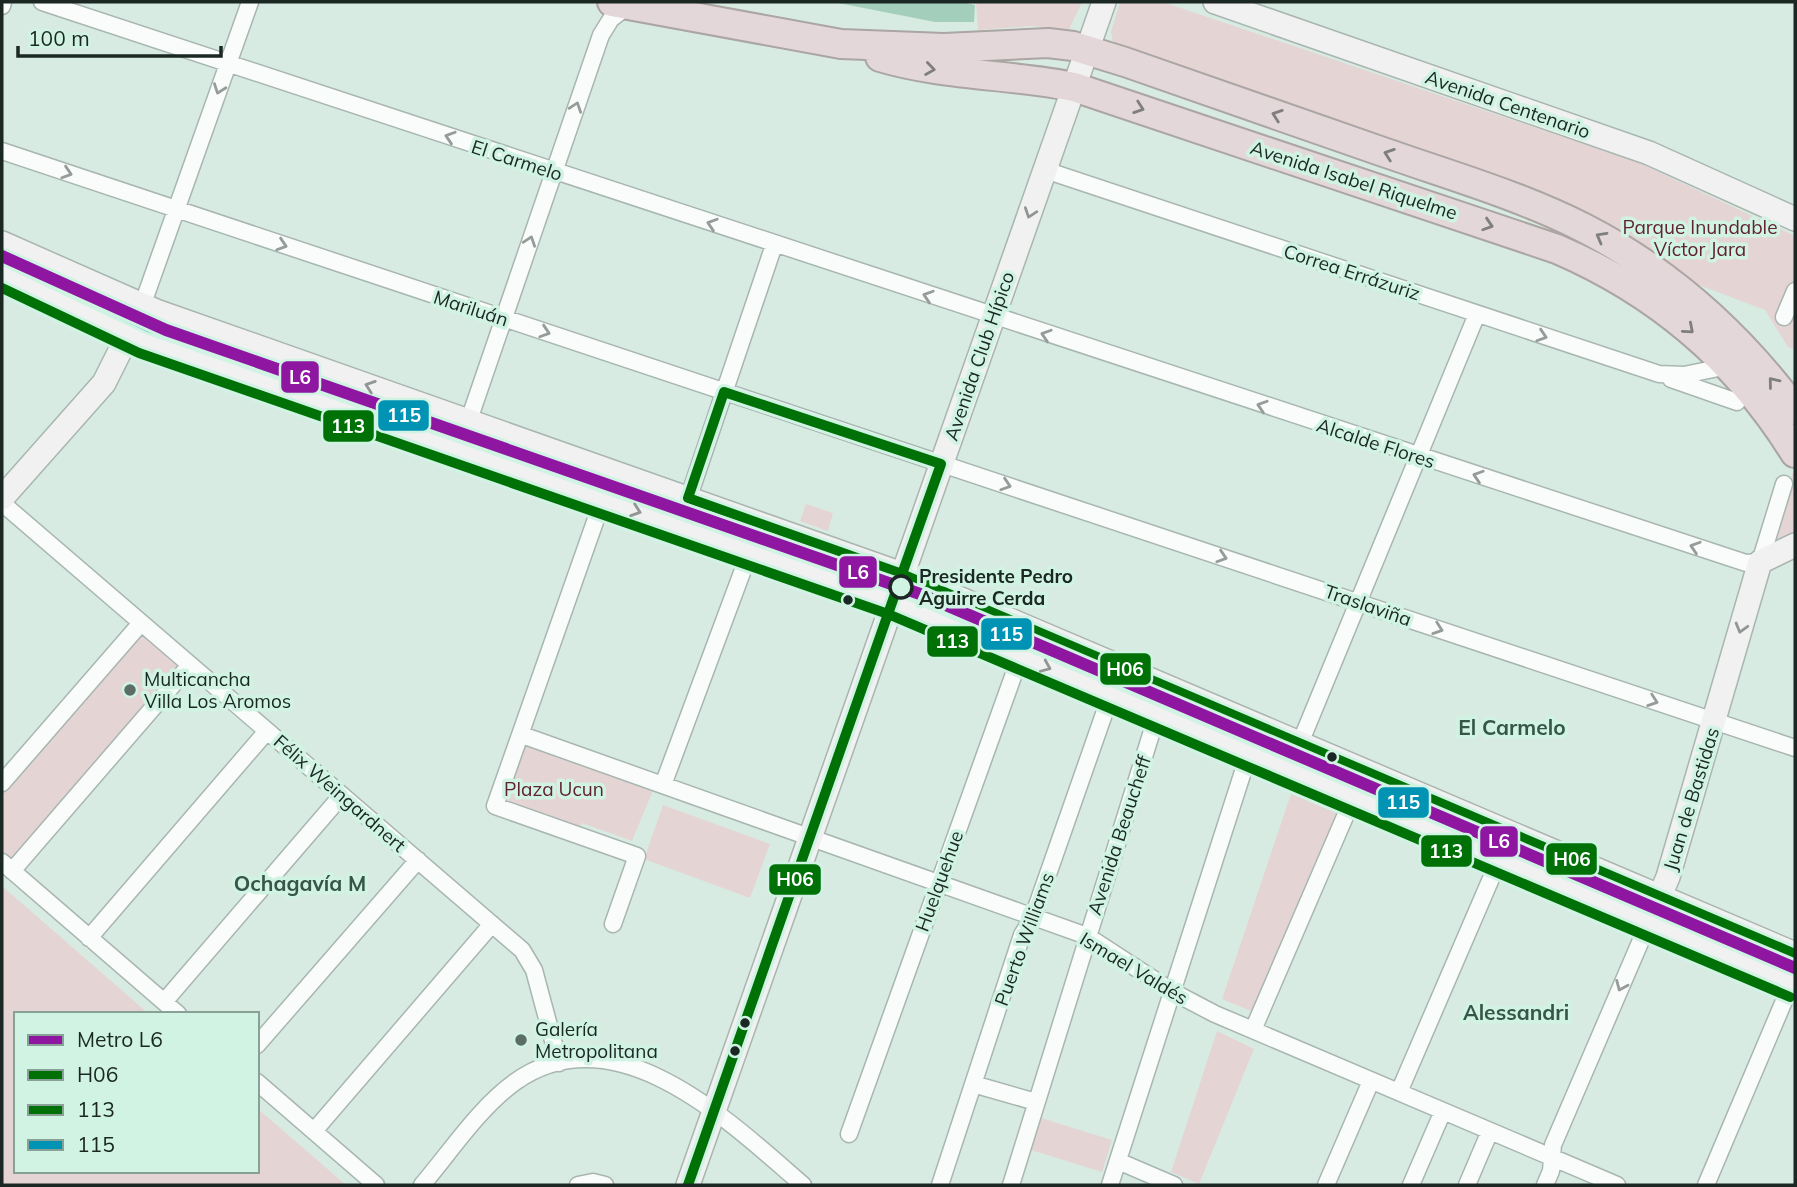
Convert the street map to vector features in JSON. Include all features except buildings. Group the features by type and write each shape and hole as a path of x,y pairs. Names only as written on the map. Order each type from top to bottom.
{"highway":[{"name":"Avenida Isabel Riquelme","path":"621,3 841,44 918,67 1008,76 1074,87 1557,249 1619,279 1662,307 1728,366 1770,415 1795,453"},
{"name":"Avenida Isabel Riquelme","path":"841,44 944,48 1034,42 1087,50 1484,187 1584,228 1642,262 1695,302 1743,347 1795,410"}],"main road":[{"name":"Avenida Club Hípico","path":"688,1185 1104,2"},
{"name":"Avenida Centenario","path":"1215,2 1649,153 1795,219"},
{"path":"2,243 142,306 902,574 1795,954"},
{"path":"7,277 37,260"},
{"path":"7,277 129,334 893,601 1648,924 1794,980"},
{"path":"2,500 98,391 142,306"},
{"path":"179,350 190,323"},
{"path":"294,390 303,363"},
{"path":"498,462 510,452 508,435"},
{"path":"523,471 520,455 532,443"},
{"path":"553,482 566,472 563,454"},
{"path":"581,491 577,486 576,476 589,463"},
{"path":"758,554 776,555 791,535"},
{"path":"791,535 788,554 796,567"},
{"path":"1760,562 1795,545"},
{"name":"Juan de Bastidas","path":"1648,924 1661,897 1715,722 1760,562"},
{"path":"1413,823 1426,797"},
{"path":"1528,872 1539,845"}],"street":[{"name":"El Carmelo","path":"42,2 993,317"},
{"path":"142,306 250,2"},
{"path":"459,449 601,35 621,3"},
{"name":"Mariluán","path":"2,151 941,464"},
{"name":"Correa Errázuriz","path":"1045,170 1737,402"},
{"path":"679,526 774,245"},
{"path":"1784,317 1795,291"},
{"path":"1289,770 1477,314"},
{"name":"Alcalde Flores","path":"993,317 1740,562 1760,562"},
{"name":"Correa Errázuriz","path":"1659,374 1684,375 1728,366"},
{"name":"Traslaviña","path":"941,464 1795,748"},
{"name":"Juan de Bastidas","path":"1760,562 1784,484"},
{"path":"603,499 495,806 637,856 613,924"},
{"name":"Félix Weingardnert","path":"2,500 492,924 531,962 559,1063"},
{"path":"663,785 758,554"},
{"path":"2,783 141,623"},
{"name":"Huelquehue","path":"849,1133 1018,655 1030,629"},
{"path":"176,1012 7,867 190,665"},
{"name":"Avenida Beaucheff","path":"1011,1185 1166,686"},
{"name":"Puerto Williams","path":"940,1185 1022,935 1032,917 1111,694"},
{"path":"89,938 267,730"},
{"name":"Ismael Valdés","path":"522,735 1087,936 1173,992 1253,1030 1616,1185"},
{"path":"1110,1185 1249,753"},
{"path":"164,1002 342,794"},
{"path":"1253,1030 1353,798"},
{"path":"259,1043 418,860"},
{"path":"1399,1093 1499,860"},
{"path":"314,1131 492,924"},
{"name":"Juan de Bastidas","path":"1545,1185 1553,1145 1648,924"},
{"path":"1706,1185 1794,980"},
{"path":"422,1185 507,1088 536,1070 559,1063 593,1059 634,1067 715,1110 802,1185"},
{"path":"1326,1185 1371,1081"},
{"path":"259,1084 376,1185"},
{"path":"973,1084 1035,1102"},
{"path":"1411,1185 1443,1111"},
{"path":"1466,1185 1490,1131"},
{"path":"1118,1161 1174,1185"},
{"path":"578,1185 593,1182 605,1185"}],"green space":[{"path":"976,2 1082,2 1069,30 1032,26 978,30"},
{"name":"Parque Inundable Víctor Jara","path":"1120,2 1163,2 1640,163 1795,236 1795,350 1788,347 1765,310 1675,276 1552,199 1117,45 1113,42 1111,32"},
{"path":"1793,472 1795,534 1770,544"},
{"path":"806,504 833,513 828,531 800,521"},
{"path":"140,630 182,666 13,865 2,856 2,788"},
{"name":"Plaza Ucun","path":"523,742 654,788 632,841 582,823 578,833 500,806"},
{"path":"1293,788 1340,808 1253,1012 1222,999"},
{"path":"663,805 770,844 750,898 644,859"},
{"path":"2,886 147,1012 14,1012 14,1173 259,1173 259,1110 346,1185 2,1185"},
{"path":"1217,1031 1254,1049 1199,1184 1171,1172"},
{"path":"1041,1118 1112,1140 1102,1172 1031,1150"}],"shaded area":[{"path":"833,2 962,2 975,5 974,22 935,22"}],"metro line":[{"name":"L6","path":"2,256 166,330 920,594 1795,968"}],"transit line":[{"name":"115","path":"8,260 149,327 898,588 1795,969"},
{"name":"113","path":"2,288 139,353 888,614 1790,997"},
{"name":"H06","path":"724,392 941,464 902,574 688,498 724,392"},
{"name":"H06","path":"688,1185 902,574"},
{"name":"H06","path":"902,574 1795,954"}],"place":[{"name":"Presidente Pedro Aguirre Cerda","path":"901,587"},
{"name":"Multicancha Villa Los Aromos","path":"130,690"},
{"name":"Galería Metropolitana","path":"521,1040"}],"district":[{"name":"El Carmelo","path":"1512,728"},
{"name":"Ochagavía M","path":"300,884"},
{"name":"Alessandri","path":"1516,1013"}]}
